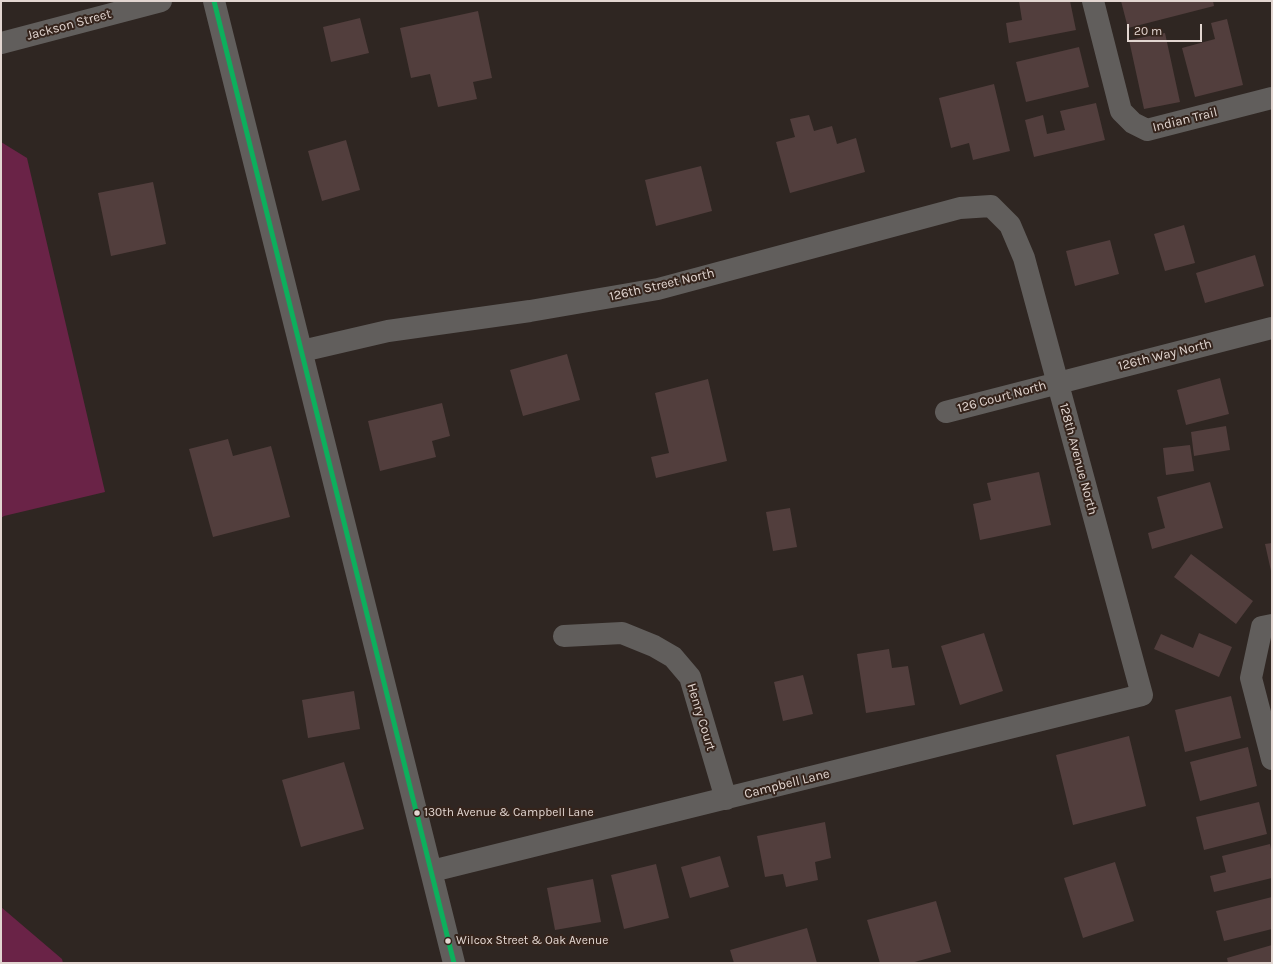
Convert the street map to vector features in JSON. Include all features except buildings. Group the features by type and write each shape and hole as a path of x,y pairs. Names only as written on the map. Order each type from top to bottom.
{"street":[{"name":"Jackson Street","path":"1,43 161,1"},
{"path":"214,1 454,963"},
{"name":"Indian Trail","path":"1093,1 1121,111 1133,123 1147,130 1272,98"},
{"name":"126th Street North","path":"302,351 388,331 530,311 658,289 960,208 991,206 1010,225"},
{"name":"128th Avenue North","path":"1010,225 1024,258 1142,695"},
{"name":"126th Way North","path":"1058,382 1272,328"},
{"name":"126 Court North","path":"946,412 1058,382"},
{"path":"1272,624 1262,627 1251,678 1272,759"},
{"name":"Henry Court","path":"564,636 622,633 654,646 673,657 690,678 726,799"},
{"name":"Campbell Lane","path":"432,871 1142,695"}],"shaded area":[{"path":"1,142 27,158 105,492 4,516 1,518"},
{"path":"1,907 62,959 63,963 1,963"}],"transit line":[{"path":"214,1 454,963"}],"place":[{"name":"130th Avenue & Campbell Lane","path":"417,813"},
{"name":"Wilcox Street & Oak Avenue","path":"448,941"}]}
